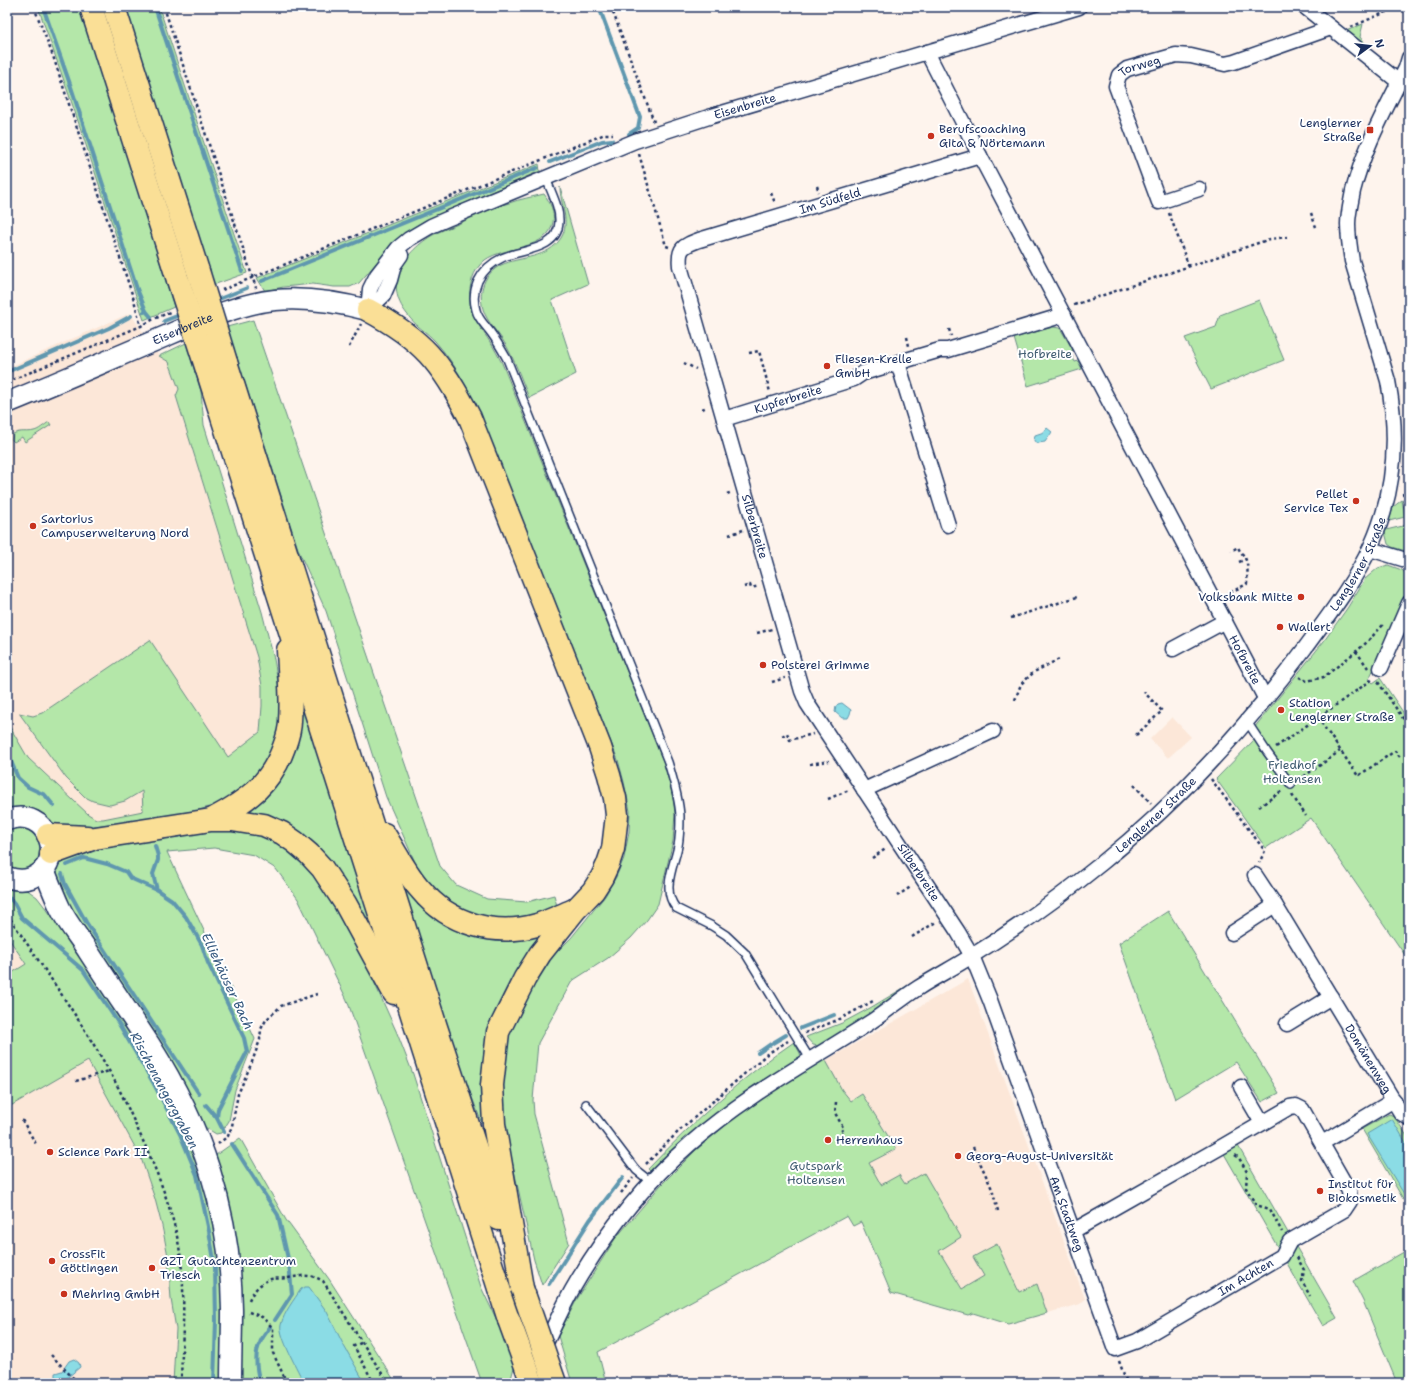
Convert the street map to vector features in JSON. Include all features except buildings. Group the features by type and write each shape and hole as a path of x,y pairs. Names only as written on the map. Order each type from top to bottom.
{"highway":[{"path":"91,7 418,1038 509,1320 531,1383"},
{"path":"114,7 436,1027 555,1383"},
{"path":"368,310 390,322 412,337 440,367 455,389 470,418 600,747 610,775 615,798 616,832 613,848 602,877 540,954 525,978 498,1032 492,1085 494,1124 522,1288"},
{"path":"211,820 241,804 259,789 276,767 288,737 290,722 286,619"},
{"path":"367,805 421,891 446,914 470,924 491,929 515,929 537,925 575,910"},
{"path":"43,859 95,838 211,820 232,820 264,825 282,833 309,854 322,868 345,903 418,1038"}],"street":[{"name":"Eisenbreite","path":"7,403 180,330 252,303 276,299 314,299 338,302 368,310 382,296 390,280 394,265 402,253 421,233 431,226 447,219 636,141 1079,7"},
{"path":"1305,7 1399,82"},
{"name":"Torweg","path":"1159,202 1116,86 1119,76 1127,69 1176,55 1191,56 1225,64 1335,30"},
{"name":"Hofbreite","path":"927,52 1062,313 1265,698"},
{"name":"Lenglerner Straße","path":"531,1383 539,1359 573,1289 615,1225 651,1182 689,1145 750,1097 870,1022 920,987 972,956 1059,897 1105,861 1160,812 1204,769 1288,671 1340,600 1370,549 1379,528 1391,483 1394,460 1392,398 1352,261 1348,223 1351,200 1358,172 1368,143 1408,66"},
{"name":"Im Südfeld","path":"681,250 686,245 699,240 980,156"},
{"path":"1159,202 1199,189"},
{"name":"Silberbreite","path":"681,250 679,255 680,266 802,691 807,703 947,915 972,956"},
{"name":"Kupferbreite","path":"724,419 854,378 863,373 940,350 948,350 1062,313"},
{"path":"898,363 948,525"},
{"path":"1370,549 1409,561"},
{"path":"1378,673 1409,603"},
{"name":"Hofbreite","path":"1173,649 1225,621"},
{"path":"862,788 993,731"},
{"path":"7,819 19,817 31,819 41,825 43,859 60,909 170,1079 193,1124 205,1154 211,1170 220,1207 230,1269 232,1310 230,1383"},
{"path":"7,877 16,880 43,859"},
{"name":"Domänenweg","path":"1255,875 1275,905 1401,1113 1409,1118"},
{"path":"1232,933 1275,905"},
{"name":"Am Stadtweg","path":"972,956 990,1000 1115,1349"},
{"path":"1287,1024 1331,997"},
{"path":"1241,1087 1262,1123"},
{"path":"1322,1143 1394,1100"},
{"name":"Im Achten","path":"1073,1231 1290,1107 1296,1106 1302,1109 1349,1191 1350,1201 1344,1210 1290,1241 1282,1256 1137,1340 1115,1349"}],"lane":[{"path":"546,178 558,214 559,222 557,232 552,239 544,245 503,257 487,268 481,275 475,289 474,303 476,312 507,359 668,762 679,800 680,814 678,845 669,882 672,903 676,908 712,926 726,935 745,953 810,1059"},
{"path":"1246,720 1291,785"},
{"path":"586,1104 636,1170 651,1182"}],"path":[{"path":"34,7 53,56 134,300 141,326"},
{"path":"164,7 253,277"},
{"path":"611,7 658,134"},
{"path":"1335,30 1398,7"},
{"path":"217,292 605,134 616,134 636,141 666,246 681,250"},
{"path":"1159,202 1171,214 1189,267"},
{"path":"1312,213 1316,227"},
{"path":"1062,313 1270,239 1287,237"},
{"path":"7,382 141,326 154,318 174,310"},
{"path":"349,347 368,310"},
{"path":"748,353 760,351 774,404"},
{"path":"1403,493 1409,527"},
{"path":"1214,601 1247,584 1246,559 1240,553 1238,547 1231,550"},
{"path":"1239,562 1246,559"},
{"path":"1011,618 1077,597"},
{"path":"1288,671 1307,681 1324,677 1356,651 1386,622"},
{"path":"1356,651 1378,673 1409,727"},
{"path":"1015,700 1021,684 1034,672 1059,659"},
{"path":"1267,752 1318,718 1378,673"},
{"path":"1136,735 1162,711 1144,692"},
{"path":"1318,718 1358,776 1395,751 1400,757"},
{"path":"782,736 787,733 790,740 825,731"},
{"path":"810,764 844,760"},
{"path":"1204,769 1265,851 1255,875"},
{"path":"1134,785 1160,812"},
{"path":"828,799 862,788"},
{"path":"1291,793 1306,816"},
{"path":"872,858 898,841"},
{"path":"897,896 923,879"},
{"path":"7,914 94,1047 119,1090 160,1180 176,1236 182,1278 183,1317 181,1383"},
{"path":"912,937 947,915"},
{"path":"205,1154 228,1136 232,1126 238,1094 252,1062 260,1040 261,1029 266,1020 281,1006 317,994"},
{"path":"76,1081 108,1071"},
{"path":"836,1102 835,1113 844,1129 841,1131"},
{"path":"22,1120 36,1144"},
{"path":"1223,1146 1239,1158 1247,1172 1246,1188 1256,1205 1270,1209 1284,1236 1281,1245 1292,1249 1304,1270 1302,1281 1310,1296"},
{"path":"973,1147 992,1189 998,1211"},
{"path":"248,1306 253,1293 264,1282 302,1275 314,1276 323,1282 388,1383"},
{"path":"246,1318 246,1311 262,1317 273,1328 273,1353 287,1383"},
{"path":"361,1343 354,1346 372,1380"},
{"path":"1115,1349 1127,1383"},
{"path":"51,1355 78,1383"}],"shaded area":[{"path":"130,313 159,356 169,361 179,389 176,396 257,657 262,686 260,732 223,783 111,824 77,828 60,846 58,866 45,880 7,883 7,368"},
{"path":"1172,717 1191,737 1168,758 1150,739"},
{"path":"7,936 76,1039 141,1158 155,1199 168,1256 171,1299 176,1329 173,1383 7,1383"},
{"name":"Georg-August-Universität","path":"968,979 1085,1299 1080,1304 1008,1324 973,1313 968,1315 891,1293 869,1163 896,1149 862,1094 851,1101 842,1090 825,1061"}],"green space":[{"path":"38,7 78,7 94,49 174,307 144,320 75,112"},
{"path":"126,7 159,7 247,273 213,285"},
{"path":"1363,24 1360,37 1367,46 1366,47 1346,31"},
{"path":"539,164 540,171 424,221 405,233 359,283 350,287 334,287 313,284 283,287 265,291 257,278"},
{"path":"560,187 588,284 552,300 576,374 529,398 510,353 485,314 481,296 487,278 495,269 509,262 542,253 556,245 564,232 565,226"},
{"path":"544,194 553,211 553,222 550,231 535,243 493,255 477,268 472,279 470,290 472,313 502,363 664,763 672,792 675,813 673,841 658,904 647,920 631,938 608,958 572,981 538,1043 533,1100 534,1114 569,1243 542,1285 534,1260 505,1130 501,1080 509,1027 521,1004 548,961 571,938 605,896 616,877 624,858 629,832 630,811 618,760 481,416 466,386 449,359 435,341 410,318 400,303 397,292 397,281 400,270 405,261 421,243 431,236 496,207 517,200"},
{"path":"1259,300 1284,360 1211,389 1185,338 1216,327 1220,315"},
{"path":"253,320 440,866 456,885 487,899 527,902 554,895 557,906 534,915 502,920 466,912 434,890 415,862 386,797 326,611 299,552 227,327"},
{"name":"Hofbreite","path":"1053,327 1060,328 1073,350 1070,352 1075,362 1078,361 1082,369 1028,386 1014,338"},
{"path":"186,343 201,391 204,425 262,612 274,659 280,694 280,722 276,742 258,775 241,791 222,803 199,810 145,820 77,828 61,827 41,814 7,806 7,722 28,758 88,814 96,819 103,819 143,811 142,791 125,801 110,805 93,801 85,797 66,778 19,713 33,716 42,713 150,640 228,757 260,732 262,686 257,657 176,396 179,389 169,362 159,356"},
{"path":"49,422 51,425 25,442 22,437 14,442 12,440 13,434 19,432 31,432 40,429"},
{"path":"1402,500 1405,517 1389,521 1393,507"},
{"path":"1407,525 1409,535 1409,552 1392,547 1388,544 1385,532 1386,530"},
{"name":"Friedhof Holtensen","path":"1388,565 1402,570 1409,577 1409,593 1369,679 1373,683 1380,678 1409,721 1409,961 1311,818 1266,848 1216,779 1256,738 1254,728 1324,641 1348,607 1365,579 1378,568"},
{"path":"301,698 389,976 332,865 317,846 306,836 289,826 249,812 264,800 283,776 290,764 299,738 302,712"},
{"path":"19,827 32,830 42,843 39,860 33,867 24,870 15,869 7,865 7,832 11,829"},
{"path":"219,828 258,832 290,848 319,879 361,953 397,1033 413,1074 481,1287 503,1333 514,1367 510,1383 482,1383 347,1000 298,899 276,869 254,855 214,848 167,852 255,1039 235,1090 229,1121 221,1133 216,1134 200,1124 67,903 58,880 57,868 64,859 72,855 85,851"},
{"path":"401,878 474,936 493,940 509,941 531,937 553,926 511,979 496,1009 487,1034 484,1129 456,1055"},
{"path":"7,883 26,889 37,897 75,946 161,1079 182,1122 197,1159 215,1226 220,1265 223,1316 222,1383 173,1383 176,1329 171,1299 168,1256 155,1199 141,1158 88,1061 7,1108 7,976 26,964 7,936"},
{"path":"1168,911 1279,1093 1262,1102 1236,1062 1175,1099 1119,943"},
{"path":"945,963 825,1043 819,1046 813,1045 806,1037 842,1023"},
{"path":"794,1042 801,1057 711,1118 652,1173 648,1169 718,1101 755,1070"},
{"name":"Gutspark Holtensen","path":"824,1057 842,1090 851,1101 862,1094 896,1149 869,1163 881,1185 899,1175 905,1184 924,1173 961,1237 939,1251 962,1289 984,1276 973,1257 997,1244 1019,1292 1037,1284 1047,1313 1008,1324 973,1313 968,1315 891,1293 861,1222 853,1226 847,1216 598,1352 606,1383 572,1383 558,1336 577,1299 615,1239 660,1186 696,1150 738,1115"},
{"path":"1389,1114 1394,1116 1409,1139 1409,1209 1362,1129"},
{"path":"240,1138 286,1220 329,1279 396,1383 239,1383 234,1233 228,1196 216,1155"},
{"path":"1237,1144 1337,1318 1323,1326 1223,1152"},
{"path":"1409,1249 1409,1383 1397,1383 1363,1301 1353,1281"}],"water":[{"path":"1047,428 1052,432 1045,442 1038,443 1034,441 1035,435 1044,432"},
{"path":"842,703 851,710 848,718 842,718 835,712 836,706"},
{"path":"1392,1119 1409,1148 1409,1202 1367,1134"},
{"path":"309,1287 327,1312 365,1383 304,1383 286,1345 281,1330 281,1325 287,1311 301,1289"},
{"path":"74,1359 79,1363 80,1367 61,1383 57,1383 55,1381 55,1373 62,1371 69,1361"}],"waterway":[{"path":"43,7 71,87 137,289 146,311"},
{"path":"155,7 242,271"},
{"path":"599,7 640,117 638,128 629,134"},
{"path":"550,162 602,141 612,140"},
{"path":"262,281 537,168"},
{"path":"214,301 247,288"},
{"path":"144,312 146,311 151,317"},
{"path":"164,321 182,314"},
{"path":"7,372 109,328 131,316"},
{"name":"Elliehäuser Bach","path":"7,752 18,778 28,787 45,795 54,806"},
{"name":"Elliehäuser Bach","path":"155,846 158,860 153,874 157,890 172,900 186,917 202,945 208,963 244,1038 247,1052 218,1109 217,1118 224,1132"},
{"path":"67,865 84,858 107,864 126,872 130,878 157,890"},
{"path":"62,874 65,884 86,922 199,1094"},
{"name":"Rischenangergraben","path":"7,895 14,903 22,918 83,970 119,1024 154,1084 180,1134 197,1175 215,1266 216,1320 214,1383"},
{"path":"801,1028 834,1015"},
{"path":"758,1053 786,1035"},
{"path":"206,1105 217,1118"},
{"name":"Elliehäuser Bach","path":"232,1144 278,1215 289,1263 292,1294 275,1320"},
{"path":"549,1284 590,1220 623,1177"},
{"name":"Elliehäuser Bach","path":"260,1383 257,1368 257,1352 263,1337 270,1327"}],"place":[{"name":"Lenglerner Straße","path":"1370,130"},
{"name":"Berufscoaching Gita & Nörtemann","path":"931,136"},
{"name":"Fliesen-Krelle GmbH","path":"827,366"},
{"name":"Pellet Service Tex","path":"1356,501"},
{"name":"Sartorius Campuserweiterung Nord","path":"33,526"},
{"name":"Volksbank Mitte","path":"1301,597"},
{"name":"Wallert","path":"1280,627"},
{"name":"Polsterei Grimme","path":"763,665"},
{"name":"Station Lenglerner Straße","path":"1281,710"},
{"name":"Herrenhaus","path":"828,1140"},
{"name":"Science Park II","path":"50,1152"},
{"name":"Georg-August-Universität","path":"958,1156"},
{"name":"Institut für Biokosmetik","path":"1320,1191"},
{"name":"CrossFit Göttingen","path":"52,1261"},
{"name":"GZT Gutachtenzentrum Triesch","path":"152,1268"},
{"name":"Mehring GmbH","path":"64,1294"}]}
